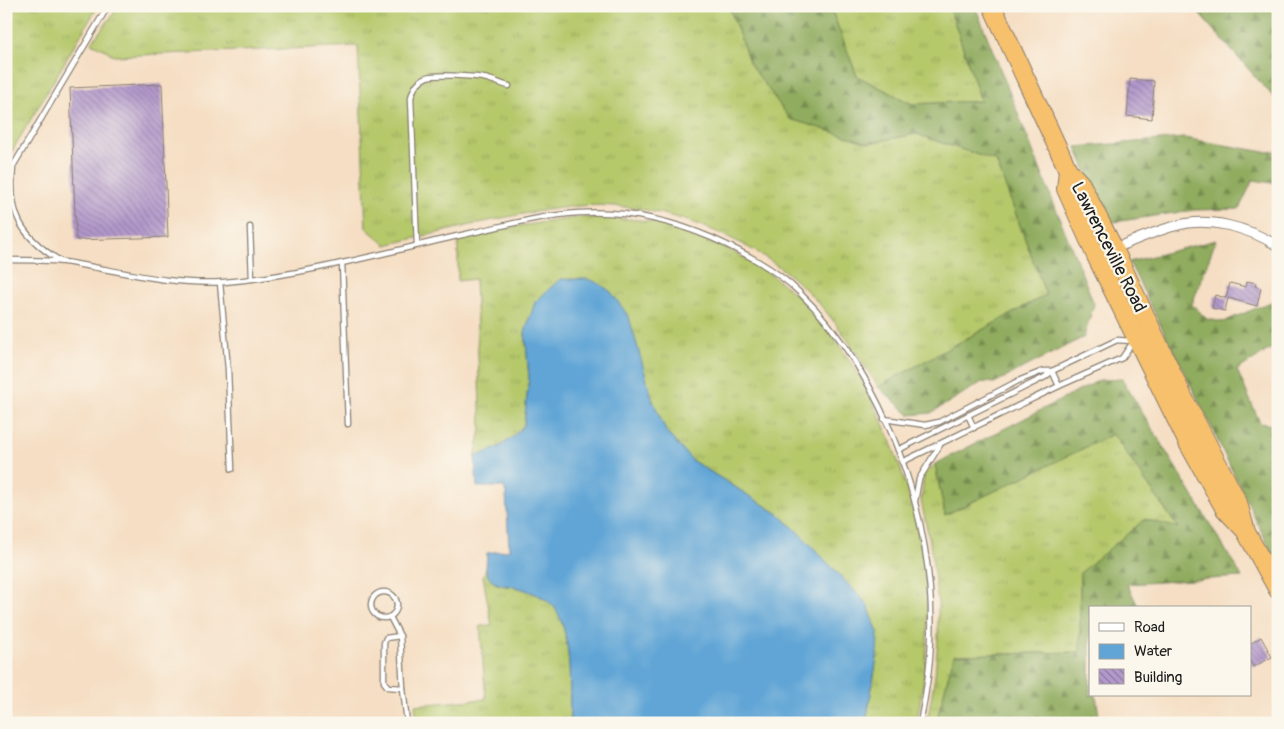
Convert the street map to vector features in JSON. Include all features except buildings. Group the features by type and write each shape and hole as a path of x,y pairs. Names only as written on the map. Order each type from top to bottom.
{"highway":[{"path":"992,6 1068,170"},
{"name":"Lawrenceville Road","path":"1068,170 1081,184 1114,249 1140,337"},
{"name":"Lawrenceville Road","path":"1068,170 1066,189 1096,256 1140,337 1238,503 1246,532 1278,590"}],"street":[{"path":"1096,256 1176,225 1196,223 1232,226 1249,231 1278,246"}],"lane":[{"path":"6,178 108,6"},
{"path":"417,245 411,98 413,88 419,81 428,76 482,78 509,86"},
{"path":"13,164 12,202 18,220 28,236 43,251 61,262"},
{"path":"6,260 61,262 181,281 220,283 293,274 518,222 580,213 629,214 661,220 694,230 742,252 772,270 798,292 834,331 872,390 898,450 924,542 931,603 932,639 929,675 920,723"},
{"path":"250,227 252,279"},
{"path":"342,263 348,424"},
{"path":"220,283 228,369 232,469"},
{"path":"898,450 1117,340 1140,337"},
{"path":"902,462 1122,358 1140,337"},
{"path":"884,420 925,425 938,422 1018,381 1043,371 1052,371"},
{"path":"1052,371 1060,386"},
{"path":"968,415 974,428"},
{"path":"914,503 919,479 940,444"},
{"path":"378,592 389,592 396,598 396,609 390,616 381,618 372,612 371,601 378,592"},
{"path":"390,616 400,636 403,688 408,723"},
{"path":"400,636 386,638 384,643 384,682 388,688 403,688"}],"green space":[{"path":"6,6 98,6 6,161"},
{"path":"116,6 729,6 750,64 869,143 916,134 996,161 1046,295 878,387 835,323 815,299 782,269 729,237 668,215 638,209 579,206 506,217 386,245 366,228 358,46 114,56 91,43 114,13"},
{"path":"729,6 830,6 857,76 912,104 981,101 949,6 975,6 1094,304 1084,337 994,383 982,382 931,413 910,415 878,387 1046,295 996,161 916,134 869,143 790,119 750,64"},
{"path":"830,6 949,6 981,101 912,104 857,76"},
{"path":"1192,6 1278,6 1278,102"},
{"path":"1184,138 1265,152 1278,151 1278,184 1253,180 1239,209 1194,210 1108,223 1076,147"},
{"path":"580,217 630,219 659,223 695,234 749,260 795,294 823,324 848,358 870,396 904,478 923,563 927,603 927,648 922,693 916,723 866,723 877,658 868,605 780,515 693,461 666,433 653,401 525,332 529,377 524,425 513,437 499,447 475,457 481,430 475,279 458,281 458,240 519,226"},
{"path":"1216,240 1192,304 1207,319 1223,322 1278,299 1278,344 1237,370 1260,423 1278,426 1278,566 1129,262"},
{"path":"1122,379 1242,577 1127,584 1138,606 1089,606 1089,696 1096,696 1100,723 936,723 954,655 1080,652 1080,573 1145,519 1178,528 1113,434 945,515 935,464 1100,380"},
{"path":"1113,434 1178,528 1080,573 1081,652 954,655 936,723 927,723 935,676 938,603 930,542 921,501 924,475 935,464 945,515"},
{"path":"486,568 493,582 503,586 519,588 543,598 552,604 561,619 569,664 570,723 417,723 415,705 486,699 480,626 492,626 483,577"}],"water":[{"path":"560,279 588,279 600,284 611,292 629,317 653,401 667,433 693,461 780,515 868,605 878,633 877,658 866,723 570,723 570,679 567,648 565,633 555,608 538,595 493,582 487,574 487,553 509,550 506,493 504,487 477,487 475,457 499,447 513,437 524,425 529,377 525,332 535,302"}]}
